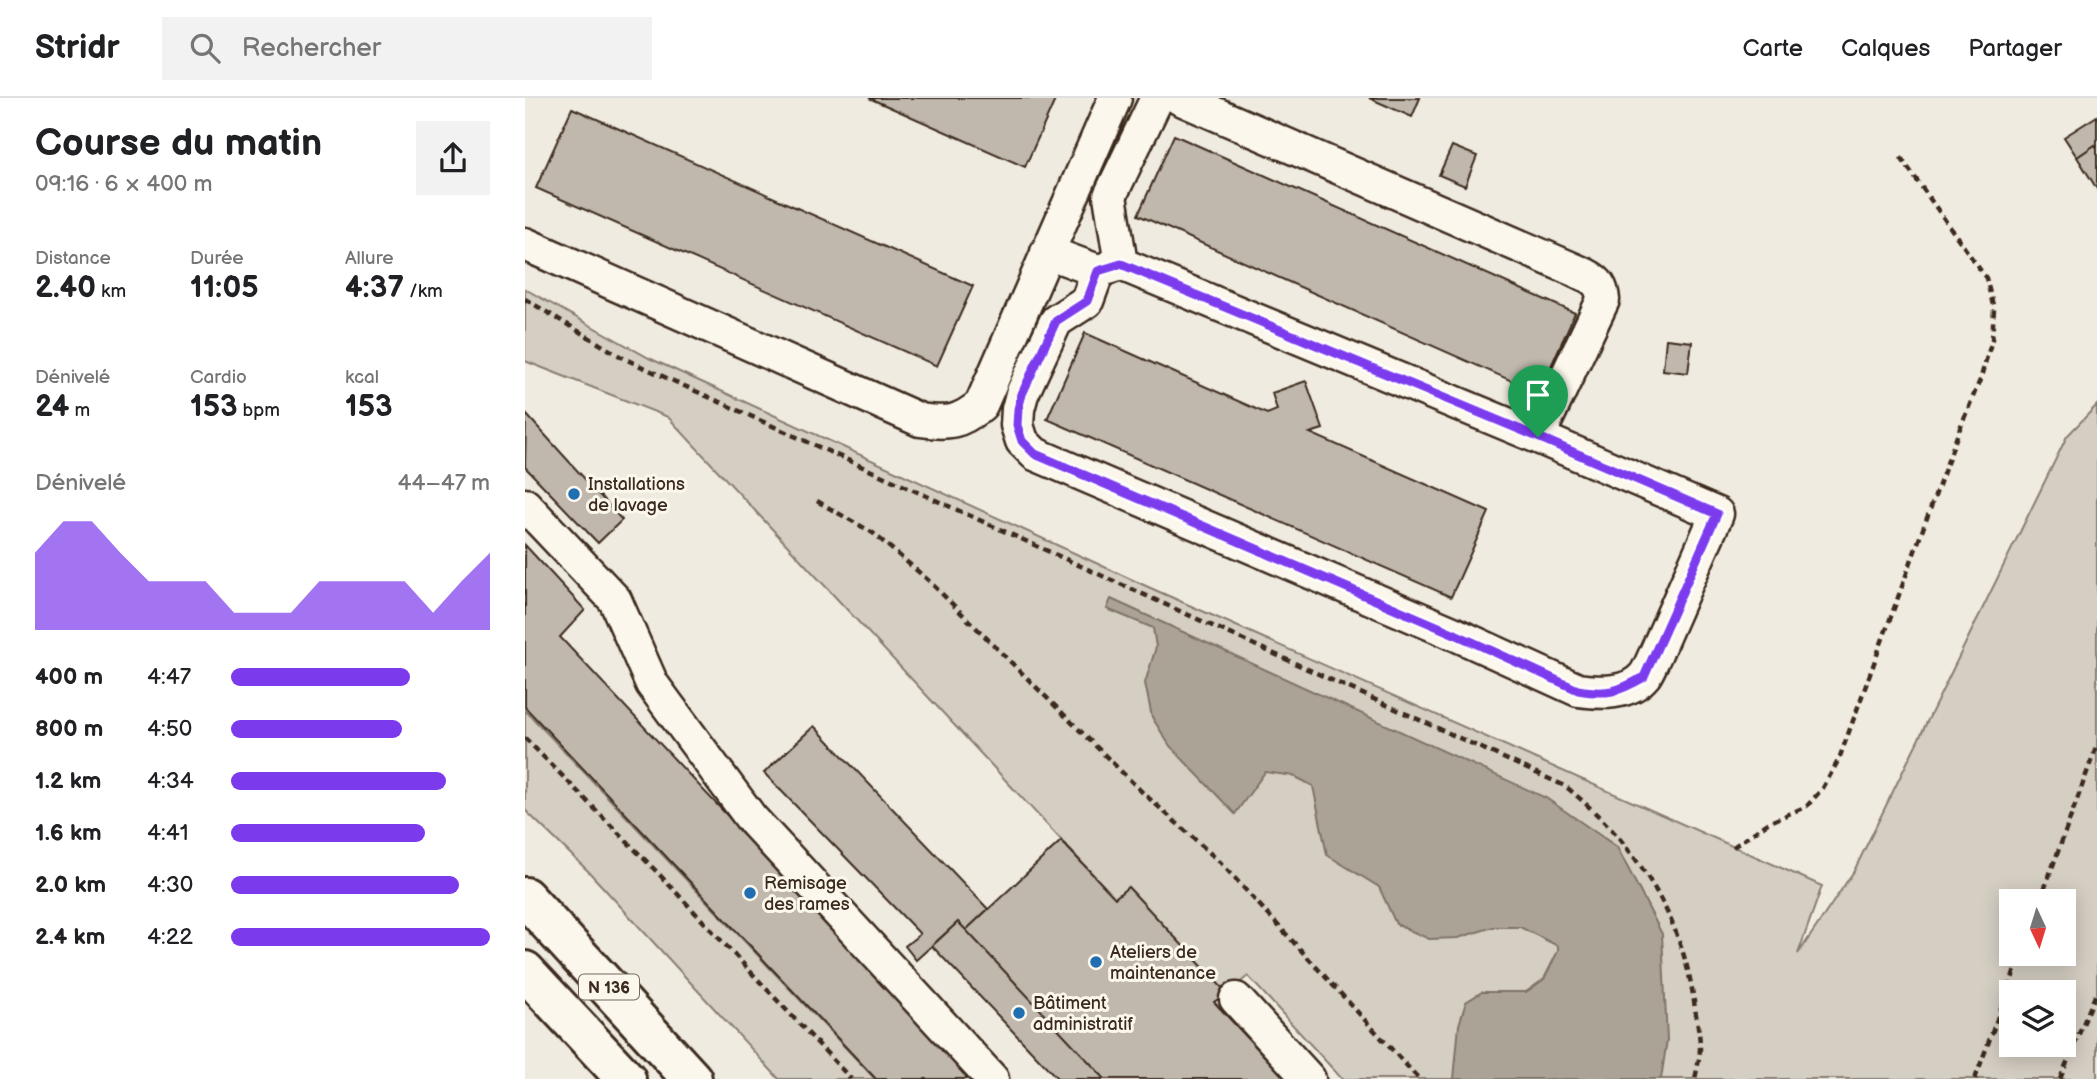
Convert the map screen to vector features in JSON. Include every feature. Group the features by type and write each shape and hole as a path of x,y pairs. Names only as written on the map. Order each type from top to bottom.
{"highway":[{"name":"N 136","path":"525,897 692,1079"},
{"name":"N 136","path":"525,971 626,1079"}],"lane":[{"path":"525,244 920,420 946,423 968,416 981,405 1115,98"},
{"path":"1047,252 1110,267 1538,437 1717,514 1644,677 1622,690 1600,693 1578,690 1455,634 1035,454 1022,441 1017,425 1022,394 1056,321 1087,301 1110,267 1110,196 1157,98"},
{"path":"1179,98 1596,281 1602,290 1603,300 1538,437"},
{"path":"525,505 615,600 652,684 751,818 992,1079"},
{"path":"1236,999 1309,1079"}],"path":[{"path":"1733,847 1768,823 1807,806 1823,788 1839,759 1958,433 1980,380 1992,340 1994,309 1986,278 1899,155"},
{"path":"525,299 625,359 1565,786 1591,807 1619,836 1649,875 1666,911 1682,950 1693,992 1700,1046 1695,1079"},
{"path":"817,501 873,533 928,580 1141,791 1220,862 1419,1079"},
{"path":"525,738 658,873 851,1079"},
{"path":"2044,889 2097,745"},
{"path":"1975,1079 2017,966"},
{"path":"2060,1079 2097,991"}],"shaded area":[{"path":"525,289 649,358 1146,586 1822,886 1798,954 1854,871 2067,436 2097,405 2097,1079 1342,1079 1248,976 1227,993 1128,888 1115,898 668,417 525,361"},
{"path":"1111,599 1546,798 1617,847 1662,934 1667,1040 1661,1079 1454,1079 1459,1025 1466,1002 1482,992 1526,992 1544,979 1558,946 1520,927 1493,927 1458,938 1429,939 1396,924 1379,887 1327,855 1313,786 1294,776 1265,772 1235,814 1170,746 1152,717 1145,683 1156,647 1153,628 1107,609"},
{"path":"525,710 875,1079 779,1079 588,871 525,810"}],"building":[{"path":"869,98 1056,98 1025,167"},
{"path":"1369,98 1420,98 1412,117"},
{"path":"572,108 973,286 937,366 536,188"},
{"path":"2097,116 2097,148 2095,145 2077,157 2064,137"},
{"path":"1174,135 1575,313 1539,393 1138,215"},
{"path":"2095,145 2097,148 2097,189 2077,157"},
{"path":"1452,146 1477,156 1465,186 1439,175"},
{"path":"1085,333 1267,414 1277,410 1272,393 1306,381 1323,429 1310,433 1489,512 1451,597 1047,419"},
{"path":"1666,339 1692,342 1688,373 1663,370"},
{"name":"Installations de lavage","path":"526,414 622,520 598,543 525,467"},
{"name":"Remisage des rames","path":"525,545 585,610 560,637 974,1079 876,1079 525,707"},
{"path":"814,726 988,909 966,930 958,922 916,960 905,946 920,934 764,773"},
{"name":"Ateliers de maintenance","path":"1061,841 1115,898 1128,887 1227,993 1214,1002 1286,1079 1105,1079 966,930"},
{"name":"Bâtiment administratif","path":"958,922 1105,1079 1058,1079 932,946"}],"place":[{"name":"Installations de lavage","path":"574,494"},
{"name":"Remisage des rames","path":"750,893"},
{"name":"Ateliers de maintenance","path":"1096,962"},
{"name":"Bâtiment administratif","path":"1019,1013"}],"route":[{"path":"1121,264 1538,437 1717,514 1644,677 1622,690 1600,693 1578,690 1455,634 1035,454 1022,441 1017,425 1022,394 1056,321 1087,301 1098,271 1121,264"}]}
